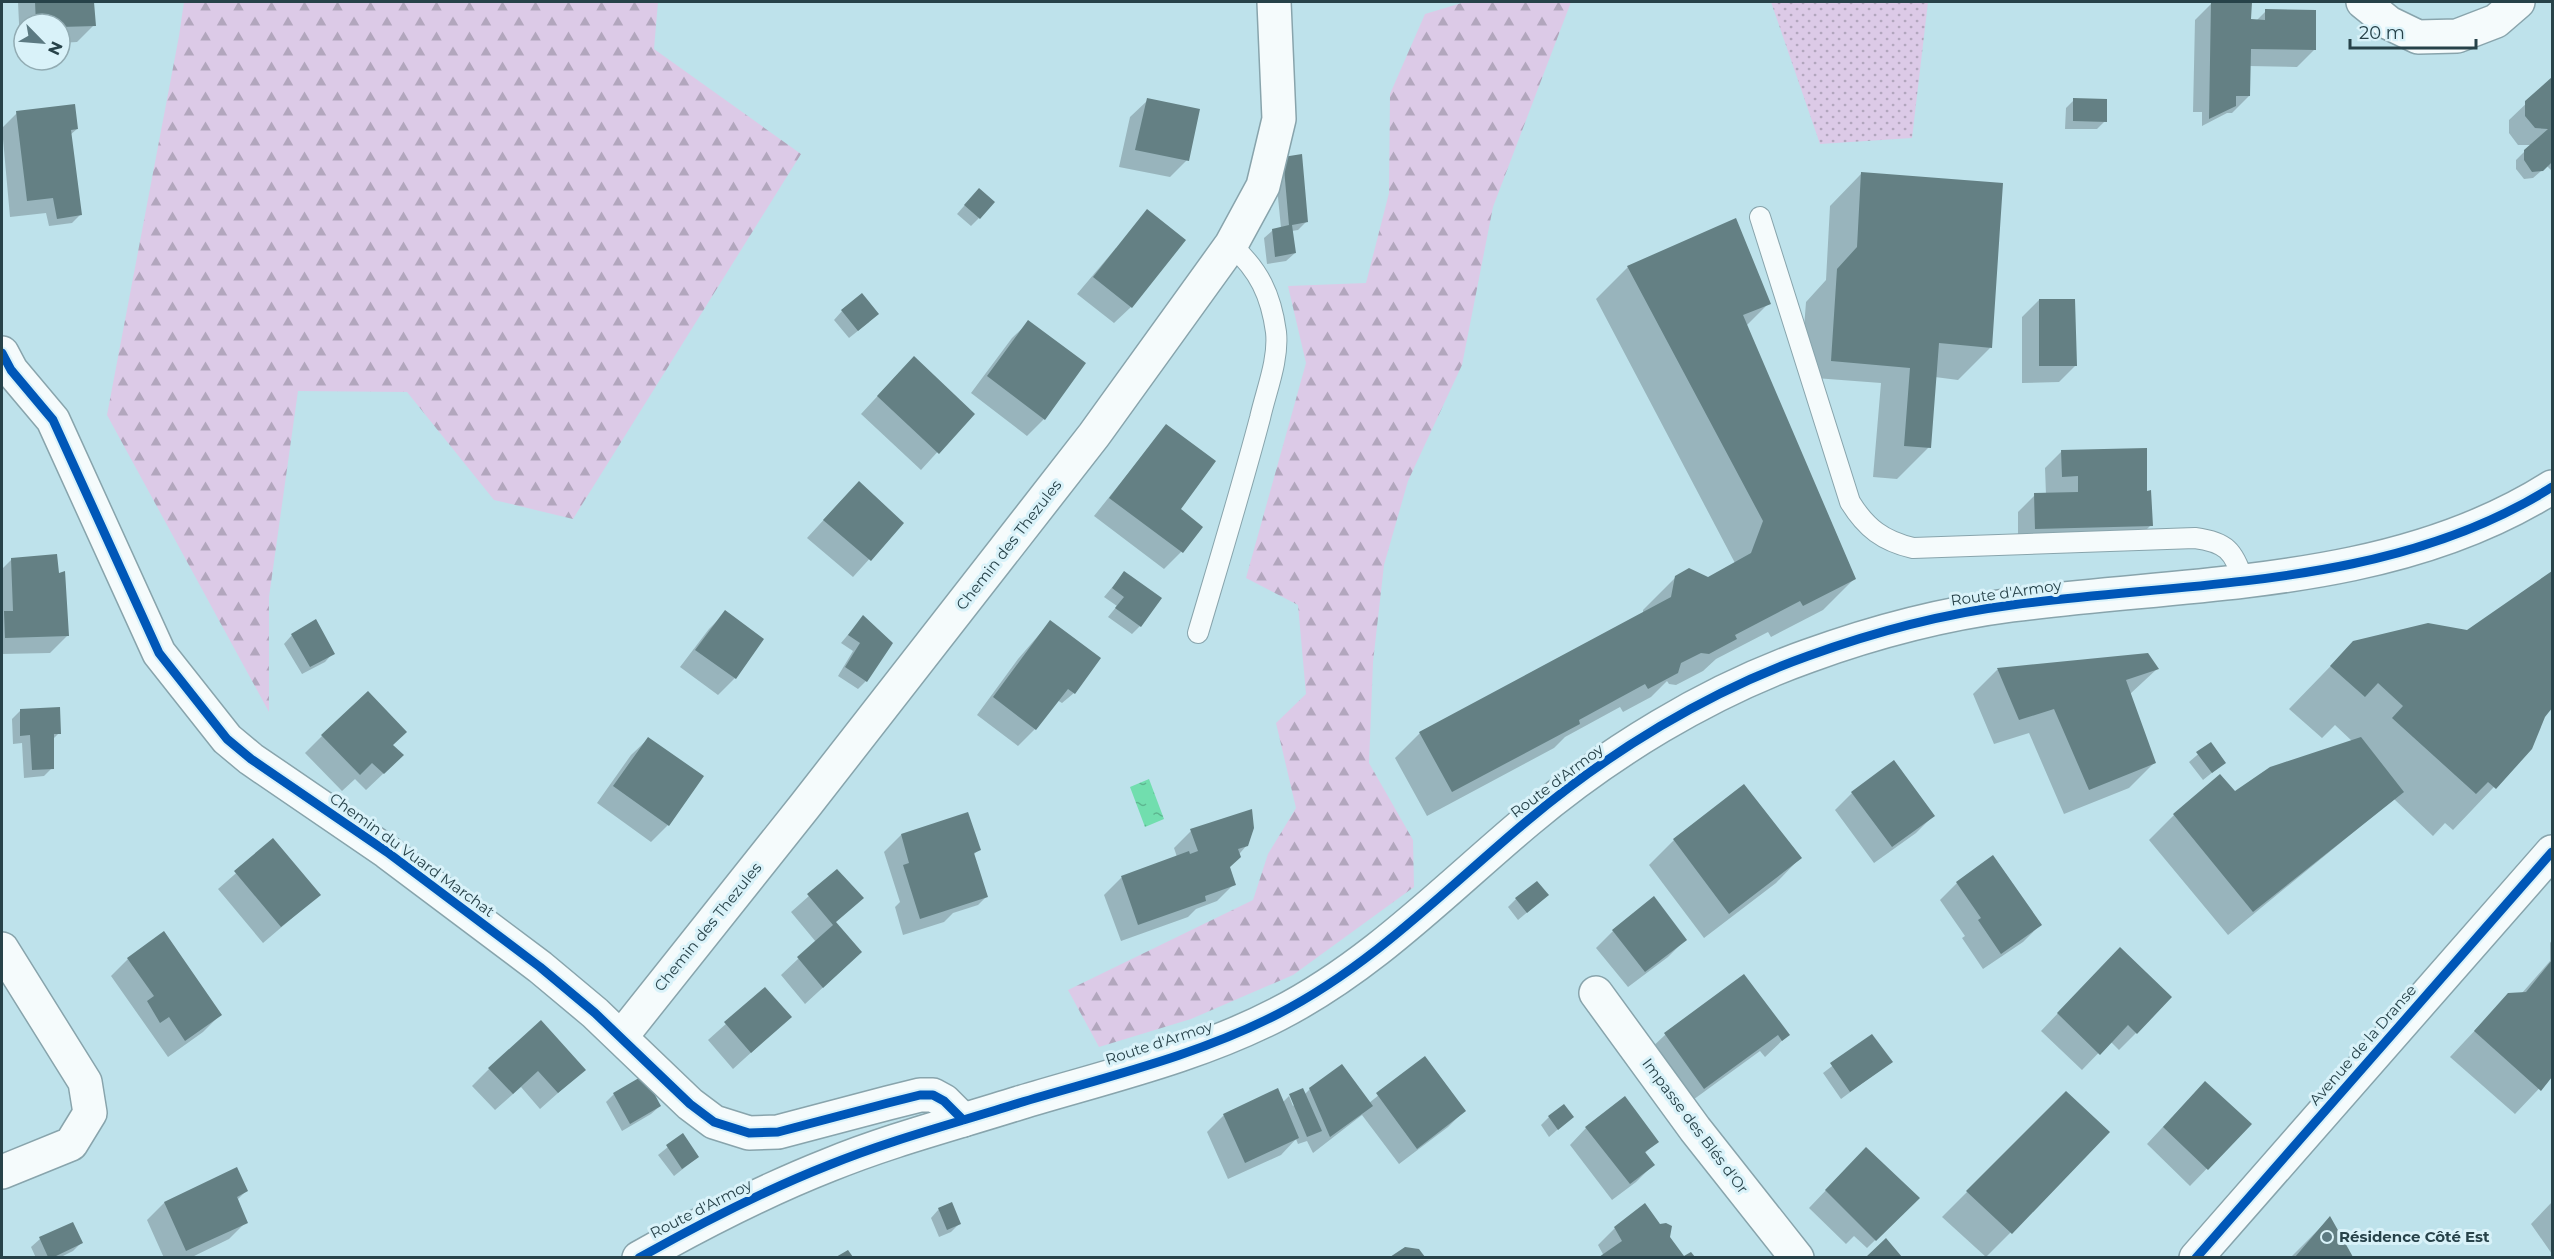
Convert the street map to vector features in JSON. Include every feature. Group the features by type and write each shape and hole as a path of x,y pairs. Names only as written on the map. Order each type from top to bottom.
{"street":[{"name":"Chemin des Thezules","path":"621,1037 1087,444 1231,245 1263,186 1279,119 1274,2"},
{"path":"2363,2 2389,23 2418,37 2457,36 2496,21 2518,2"},
{"name":"Chemin du Vuard Marchat","path":"5,371 53,420 159,653 227,739 251,759 387,852 568,989 699,1112 714,1122 739,1131 760,1134 778,1132 920,1095 933,1095 944,1101 963,1120"},
{"name":"Route d'Armoy","path":"639,1257 727,1210 833,1163 963,1120 1196,1049 1275,1016 1312,995 1381,946 1533,816 1583,777 1635,742 1755,677 1855,640 1906,625 1958,614 2011,605 2243,580 2337,566 2435,542 2489,522 2553,487"},
{"name":"Avenue de la Dranse","path":"2196,1257 2553,852"},
{"path":"2,949 85,1082 90,1113 71,1144 2,1173"},
{"name":"Impasse des Blés d'Or","path":"1596,993 1695,1129 1796,1257"}],"lane":[{"path":"1760,217 1850,502 1870,529 1882,538 1912,548 2195,538 2213,540 2228,549 2237,562 2243,580"},
{"path":"1198,633 1242,487 1273,366 1276,335 1268,297 1251,263 1231,245"}],"green space":[{"path":"184,2 658,2 654,49 801,154 573,519 494,500 407,392 298,391 269,597 269,712 107,415"},
{"path":"1465,2 1571,2 1493,207 1462,365 1408,481 1384,565 1373,662 1369,763 1413,840 1414,887 1293,975 1191,1019 1099,1047 1068,990 1253,900 1268,854 1296,808 1276,723 1306,694 1298,605 1246,578 1306,363 1288,286 1366,283 1389,193 1390,94 1425,14"},
{"path":"1771,2 1928,2 1912,138 1820,144"}],"water":[{"path":"1149,779 1164,819 1145,827 1130,787"}],"building":[{"path":"35,2 94,2 96,26 72,27 72,12 35,12"},
{"path":"2211,2 2252,2 2251,19 2265,20 2265,9 2316,10 2316,50 2251,49 2250,96 2236,96 2236,106 2209,119"},
{"path":"2552,77 2552,162 2543,171 2532,172 2524,160 2524,150 2548,129 2535,128 2525,116 2525,101"},
{"path":"1147,98 1200,109 1189,161 1135,150"},
{"path":"2073,98 2107,99 2107,122 2073,121"},
{"path":"75,104 78,129 71,130 82,215 57,219 53,198 27,201 16,111"},
{"path":"1302,154 1308,222 1292,225 1296,253 1275,257 1272,229 1289,225 1283,157"},
{"path":"1861,172 2003,183 1992,348 1939,343 1931,448 1904,446 1910,368 1831,361 1837,269 1857,247"},
{"path":"979,188 995,202 980,219 964,205"},
{"path":"1147,209 1186,240 1132,308 1093,277"},
{"path":"1736,218 1771,304 1743,315 1856,579 1803,606 1800,601 1735,635 1737,639 1709,654 1701,653 1681,663 1678,673 1648,689 1645,684 1579,720 1580,724 1452,792 1419,732 1671,597 1675,576 1689,568 1708,577 1751,553 1763,521 1627,266"},
{"path":"862,293 879,314 858,331 841,310"},
{"path":"2039,299 2075,299 2077,366 2039,366"},
{"path":"1028,320 1086,363 1045,420 987,376"},
{"path":"914,356 975,414 939,454 877,396"},
{"path":"1166,424 1216,461 1181,509 1203,527 1183,553 1109,498"},
{"path":"2147,448 2147,491 2151,490 2153,526 2035,529 2034,493 2078,492 2078,476 2062,477 2061,450"},
{"path":"859,481 904,523 871,561 823,520"},
{"path":"57,554 59,573 65,571 69,636 5,638 4,611 13,611 11,558"},
{"path":"1124,571 1162,598 1141,627 1115,608 1124,597 1112,588"},
{"path":"2552,571 2552,708 2545,717 2532,749 2496,789 2488,782 2476,794 2392,718 2403,706 2378,683 2365,697 2330,666 2353,641 2428,623 2467,630"},
{"path":"725,610 764,639 736,679 695,650"},
{"path":"863,615 893,643 867,682 845,667 860,643 848,635"},
{"path":"316,619 335,654 310,667 291,634"},
{"path":"1050,620 1101,658 1075,694 1068,689 1036,730 993,697"},
{"path":"2148,653 2159,669 2126,680 2156,763 2089,790 2054,709 2019,720 1997,668"},
{"path":"368,691 407,732 393,745 404,755 384,774 372,763 360,775 321,735"},
{"path":"60,707 61,734 54,734 54,769 32,770 30,735 20,736 20,709"},
{"path":"648,737 704,776 669,826 613,786"},
{"path":"2361,737 2404,792 2253,912 2173,814 2220,774 2235,791 2270,767"},
{"path":"2211,742 2226,763 2212,773 2196,752"},
{"path":"1894,760 1935,816 1892,847 1851,792"},
{"path":"1744,784 1802,858 1729,914 1673,839"},
{"path":"1252,809 1254,828 1248,846 1238,849 1241,857 1230,867 1236,885 1205,896 1206,901 1138,925 1121,876 1189,851 1190,854 1198,851 1190,829"},
{"path":"968,812 981,850 974,853 988,897 920,919 903,865 909,863 901,834"},
{"path":"273,838 321,895 281,927 234,871"},
{"path":"1993,855 2042,925 2001,954 1978,920 1981,918 1956,882"},
{"path":"837,869 864,898 836,922 862,952 823,988 797,957 833,925 807,894"},
{"path":"1537,881 1549,895 1527,913 1515,898"},
{"path":"1654,896 1687,940 1645,972 1612,930"},
{"path":"164,931 222,1015 185,1041 169,1017 160,1023 147,1001 154,996 127,958"},
{"path":"2120,947 2172,997 2137,1034 2128,1025 2100,1055 2057,1013"},
{"path":"2552,960 2552,1077 2541,1091 2474,1031 2508,993 2526,992"},
{"path":"1744,974 1790,1035 1782,1041 1778,1035 1704,1089 1664,1033"},
{"path":"765,987 792,1017 751,1053 724,1022"},
{"path":"541,1020 586,1070 558,1093 538,1071 513,1094 488,1068"},
{"path":"1872,1034 1893,1062 1850,1092 1830,1063"},
{"path":"1425,1056 1466,1111 1417,1149 1376,1093"},
{"path":"1342,1064 1373,1106 1330,1137 1309,1088"},
{"path":"644,1075 661,1106 630,1124 613,1093"},
{"path":"2205,1081 2252,1124 2208,1170 2163,1127"},
{"path":"1278,1088 1299,1138 1245,1163 1223,1114"},
{"path":"1303,1088 1322,1131 1307,1137 1289,1094"},
{"path":"2066,1091 2110,1132 2012,1234 1966,1191"},
{"path":"1625,1096 1659,1142 1645,1152 1655,1165 1630,1184 1585,1127"},
{"path":"1564,1104 1574,1117 1558,1130 1548,1116"},
{"path":"683,1133 699,1157 682,1169 666,1145"},
{"path":"1866,1147 1920,1198 1876,1241 1825,1190"},
{"path":"237,1167 248,1191 237,1197 248,1223 186,1251 164,1202"},
{"path":"952,1202 961,1224 947,1230 938,1208"},
{"path":"1645,1203 1660,1224 1666,1223 1672,1226 1670,1237 1684,1256 1691,1252 1695,1257 1599,1257 1622,1241 1614,1227"},
{"name":"Résidence Côté Est","path":"2330,1216 2353,1257 2295,1257"},
{"path":"73,1222 83,1243 54,1257 48,1257 39,1237"},
{"path":"1886,1238 1902,1257 1866,1257"},
{"path":"1405,1247 1419,1249 1425,1257 1390,1257"},
{"path":"848,1250 853,1257 836,1257"}],"cycle path":[{"path":"2,353 11,370 53,420 159,653 227,739 251,759 387,852 540,967 595,1013 690,1104 714,1122 749,1133 778,1132 920,1095 933,1095 944,1101 963,1120"},
{"path":"639,1258 756,1197 852,1156 923,1132 1183,1054 1278,1014 1312,995 1377,950 1527,821 1591,771 1660,726 1733,687 1770,671 1858,639 1960,613 2081,597 2220,584 2290,575 2359,562 2426,545 2491,520 2552,487"},
{"path":"2196,1258 2552,852"}],"place":[{"name":"Résidence Côté Est","path":"2327,1237"}]}
